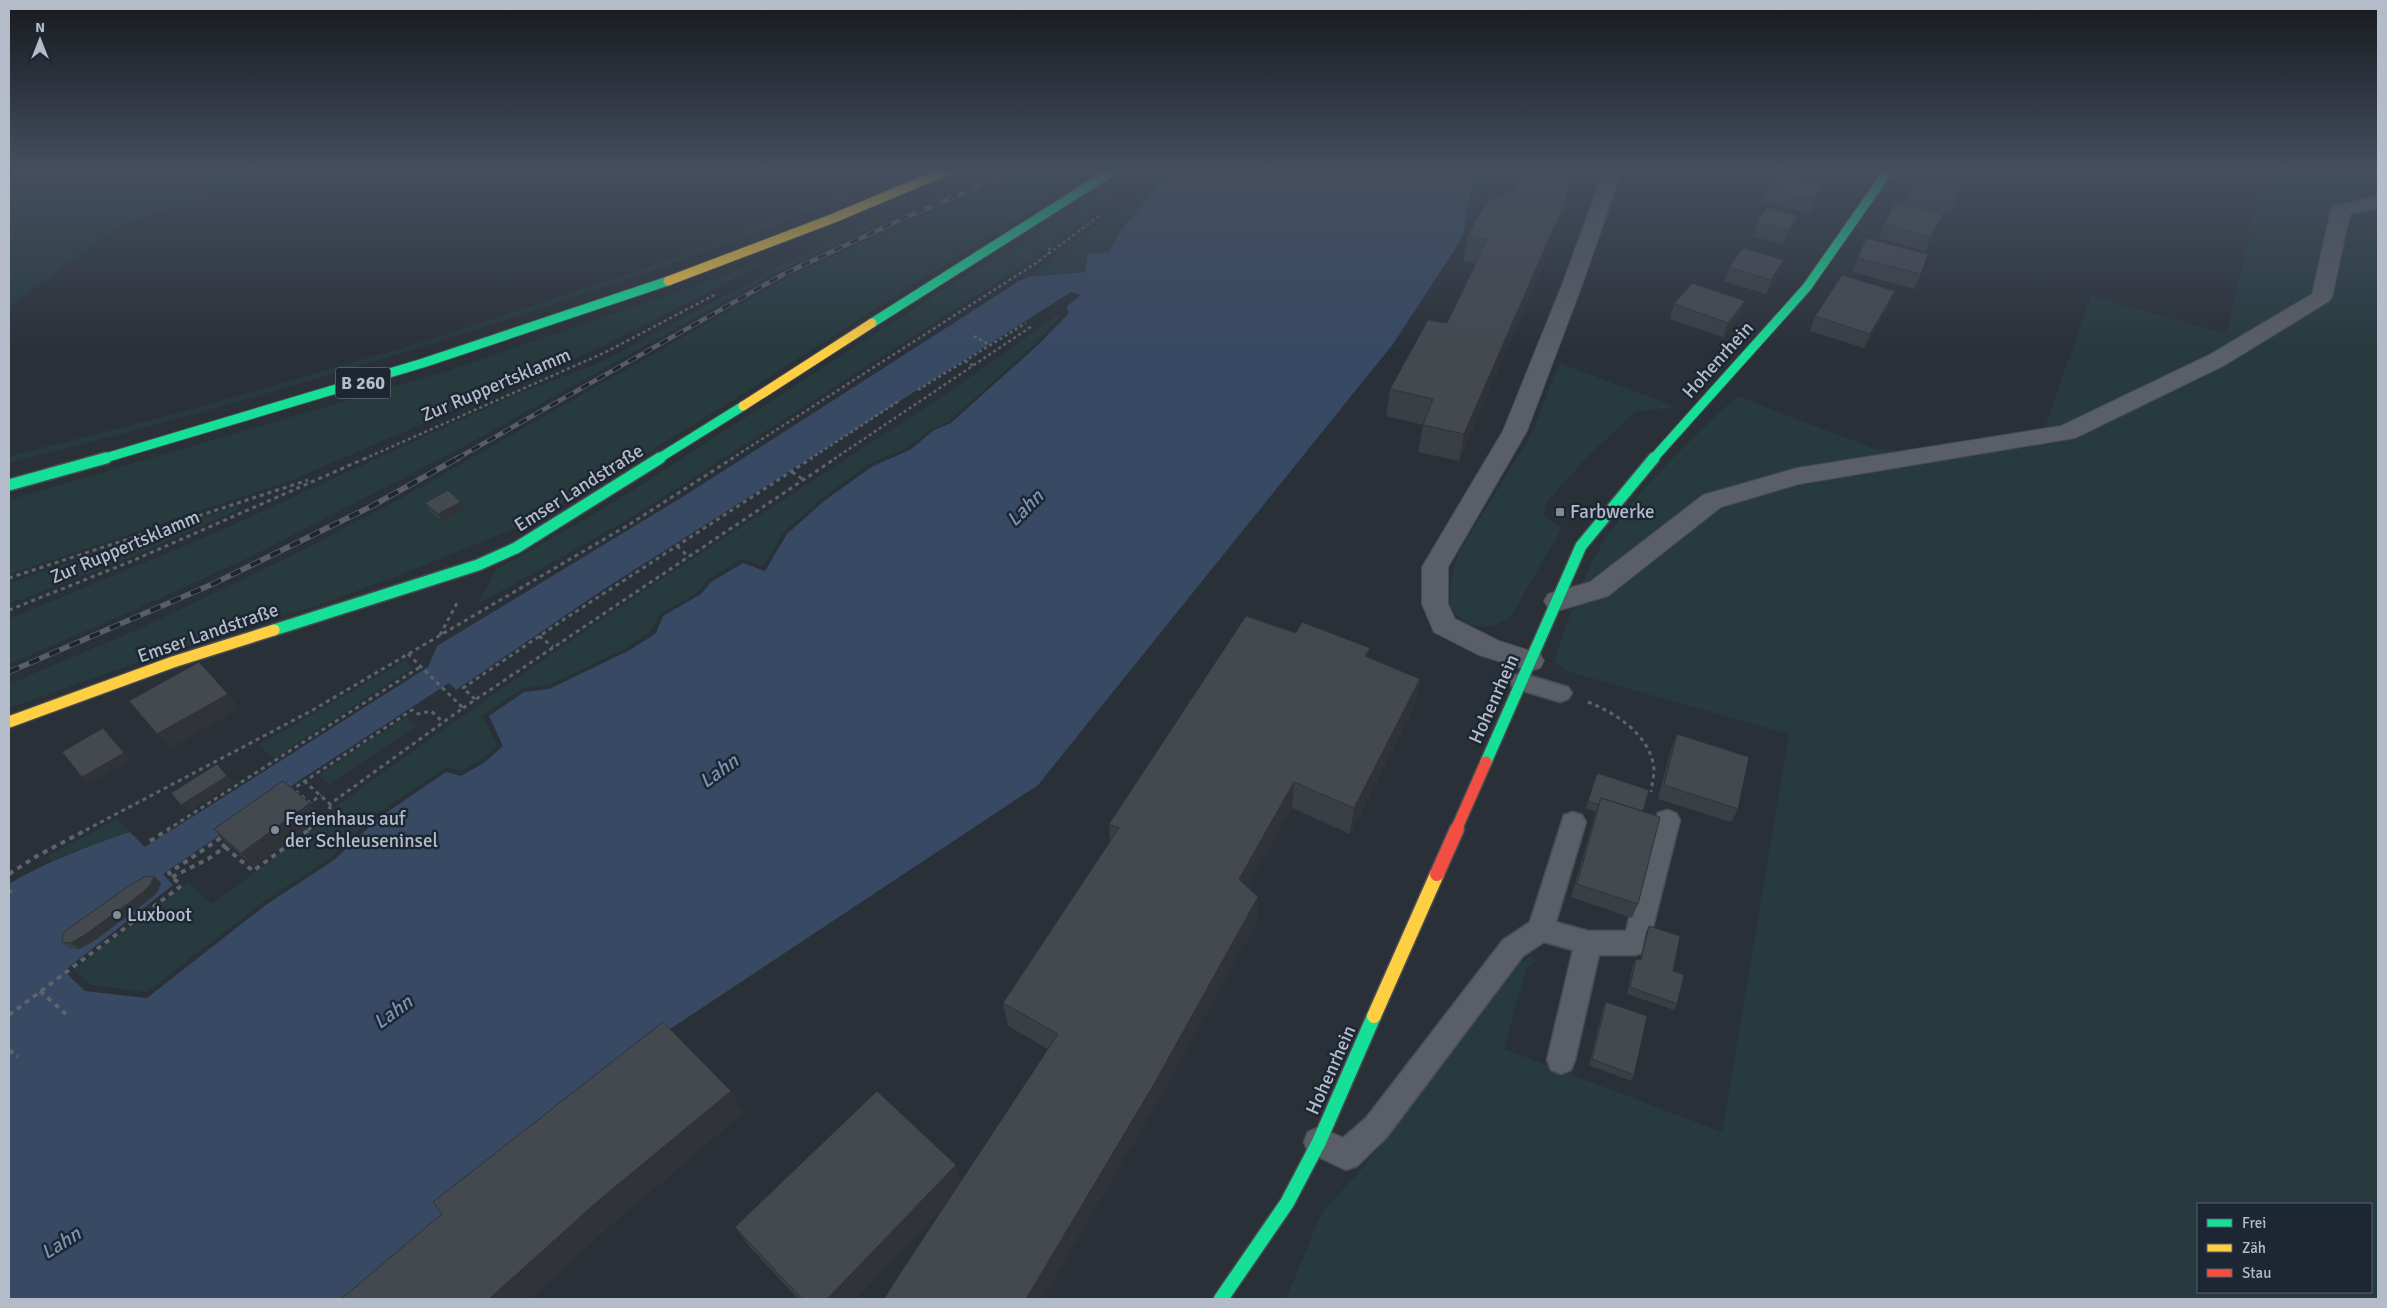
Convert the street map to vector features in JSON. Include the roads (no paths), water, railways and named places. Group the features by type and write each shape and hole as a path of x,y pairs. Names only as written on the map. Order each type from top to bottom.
{"street":[{"name":"B 260","path":"9,485 189,436 383,377 557,320 713,264 795,231"},
{"name":"Emser Landstraße","path":"9,722 173,662 478,565 516,548 1018,231"},
{"path":"1526,672 1489,648 1444,625 1435,604 1435,567 1515,431 1591,231"},
{"name":"Hohenrhein","path":"1221,1299 1287,1203 1319,1142 1581,546 1636,478 1807,287 1846,231"},
{"path":"1557,601 1599,589 1712,501 1797,476 2067,433 2217,360 2322,298 2336,231"}],"lane":[{"path":"1526,672 1560,693"},
{"path":"1541,929 1588,943 1636,943 1667,820"},
{"path":"1319,1142 1346,1155 1376,1128 1513,948 1541,929 1573,822"},
{"path":"1561,1060 1588,943"}],"water":[{"name":"Lahn","path":"1120,231 1463,231 1461,240 1393,344 1038,785 649,1043 346,1299 9,1299 9,884 38,868 68,855 130,832 145,847 428,667 437,646 684,496 1019,281 1028,277 1085,272 1088,254 1109,252","holes":["1071,292 1081,295 1067,306 1068,314 1039,344 951,423 934,430 910,450 873,466 824,501 787,534 765,571 743,563 711,582 701,594 663,616 656,633 630,650 549,689 524,692 489,716 503,746 485,762 461,776 446,772 380,817 334,860 267,904 147,998 85,991 64,971 173,885 163,874 300,780 449,683 456,690 598,593"]}],"railway":[{"path":"456,459 784,274 876,231"},
{"path":"9,672 215,583 372,506 458,458"}],"place":[{"name":"Farbwerke","path":"1560,512"},
{"name":"Ferienhaus auf der Schleuseninsel","path":"275,830"},
{"name":"Luxboot","path":"117,915"}]}
